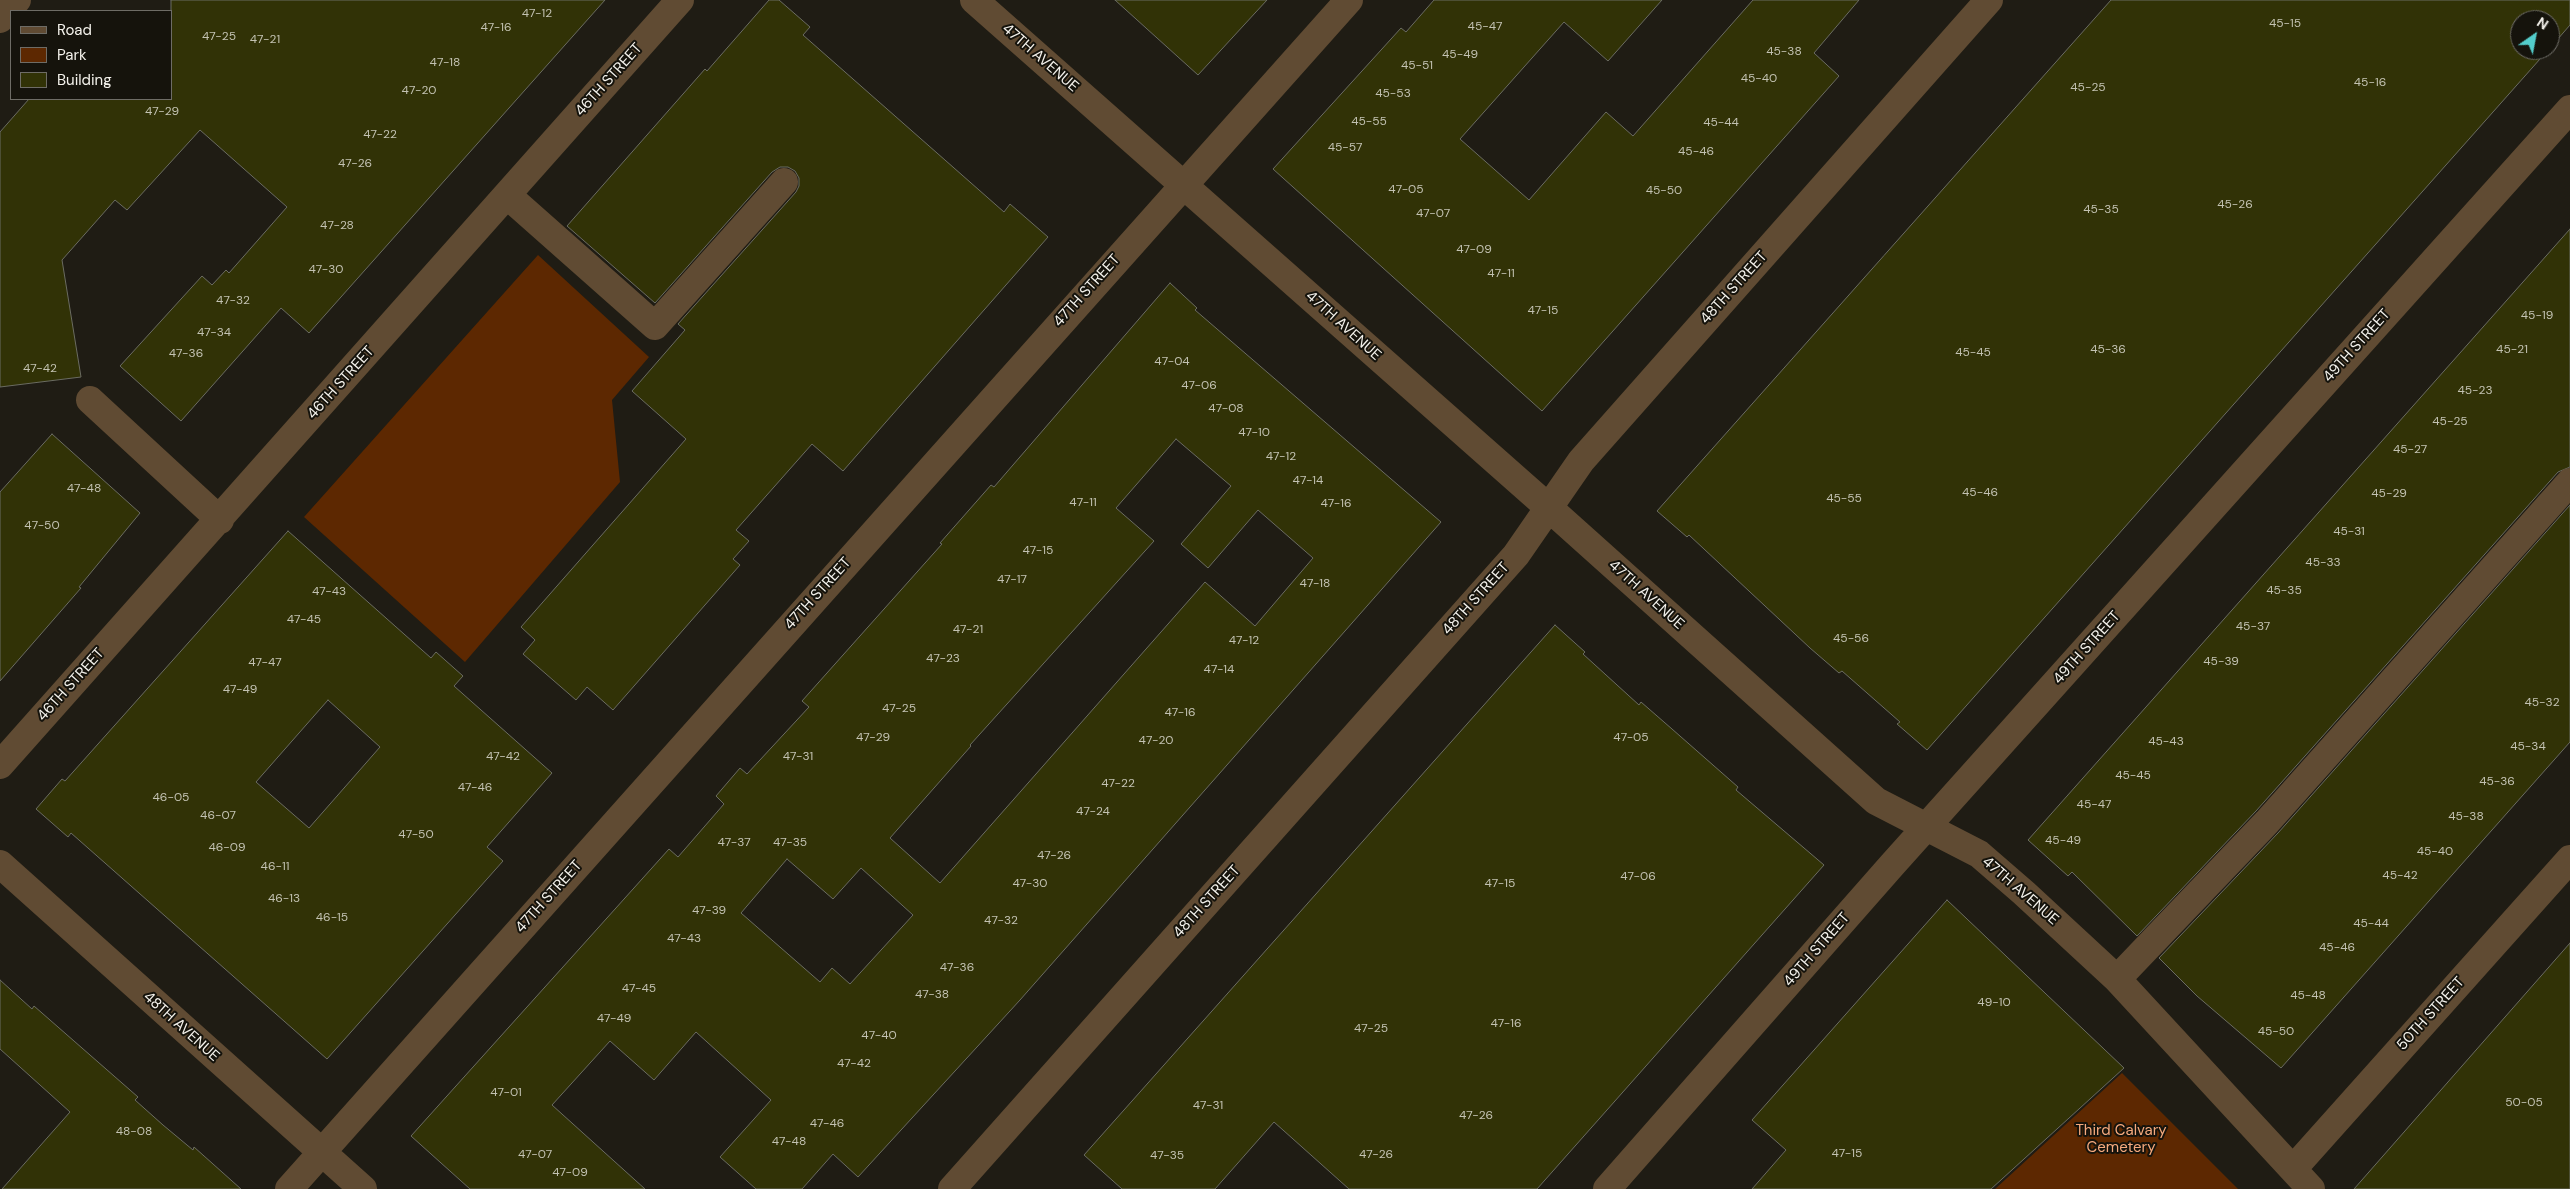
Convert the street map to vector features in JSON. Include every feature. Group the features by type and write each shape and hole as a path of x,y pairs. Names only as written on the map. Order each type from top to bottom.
{"street":[{"path":"0,19 17,0"},
{"name":"46TH STREET","path":"0,765 220,520 680,0"},
{"name":"47TH AVENUE","path":"974,0 1549,508 1876,801 1979,854 2118,979 2311,1189"},
{"name":"47TH STREET","path":"289,1189 1349,0"},
{"name":"48TH STREET","path":"952,1189 1509,562 1581,461 1989,0"},
{"name":"49TH STREET","path":"1607,1189 1926,828 2570,109"},
{"path":"507,195 655,326 784,182"},
{"path":"90,400 220,520"},
{"path":"2118,979 2267,822 2570,482"},
{"name":"50TH STREET","path":"2293,1169 2570,858"},
{"name":"48TH AVENUE","path":"0,864 363,1189"}],"green space":[{"path":"538,255 649,357 612,400 620,482 465,662 304,517"},
{"name":"Third Calvary Cemetery","path":"2122,1073 2238,1189 1995,1189"}],"building":[{"path":"171,0 605,0 309,333 281,308 181,421 120,366 202,276 212,285 226,270 229,273 287,207 200,130 127,210 115,200 62,260 81,377 0,387 0,132 28,100 172,100"},
{"path":"769,0 779,0 810,27 803,35 1004,212 1010,204 1048,237 843,471 812,444 736,530 749,541 733,559 740,565 613,710 587,687 576,700 523,654 535,640 521,627 686,439 632,391 685,330 678,324 796,192 799,186 799,178 795,171 788,167 780,167 772,172 655,303 567,226 705,69 707,71"},
{"path":"1115,0 1267,0 1198,75"},
{"path":"1434,0 1662,0 1608,61 1564,22 1460,139 1529,200 1606,112 1633,136 1753,0 1859,0 1814,53 1839,76 1542,411 1273,169 1401,28 1406,32"},
{"path":"2111,0 2570,0 2570,25 2560,36 2560,10 2510,10 2510,60 2539,60 1927,750 1897,724 1900,722 1842,671 1839,673 1810,648 1689,535 1687,537 1657,511"},
{"path":"2570,229 2570,467 2558,472 2256,811 2137,936 2072,872 2068,876 2028,840"},
{"path":"1170,283 1197,308 1195,310 1441,522 1020,1000 858,1177 833,1154 802,1189 756,1189 720,1157 771,1100 696,1032 654,1080 610,1041 552,1105 645,1189 470,1189 411,1136 669,849 678,857 724,804 716,796 740,768 747,774 809,707 802,701 942,544 940,543 991,485 994,487","holes":["1176,439 1231,486 1181,544 1208,568 1258,510 1313,558 1255,626 1205,582 940,883 890,838 970,745 1154,541 1116,508","787,859 833,899 861,868 913,915 850,984 832,968 820,982 741,913"]},
{"path":"52,434 140,513 79,587 81,588 0,681 0,492"},
{"path":"2570,505 2570,742 2281,1068 2197,996 2159,958 2278,833"},
{"path":"288,531 431,658 436,652 463,676 454,686 552,773 487,847 503,861 327,1059 71,833 68,837 36,809 62,779 65,781","holes":["328,700 380,747 309,828 256,782"]},
{"path":"1555,625 1585,652 1583,654 1639,705 1641,702 1738,787 1736,790 1824,865 1537,1189 1349,1189 1274,1122 1215,1189 1122,1189 1084,1155"},
{"path":"1947,900 2124,1068 1991,1189 1752,1189 1786,1150 1752,1120"},
{"path":"2570,943 2570,1189 2354,1189"},
{"path":"0,980 32,1009 34,1006 138,1097 135,1100 163,1125 193,1150 194,1147 241,1189 2,1189 70,1112 0,1049"}]}
